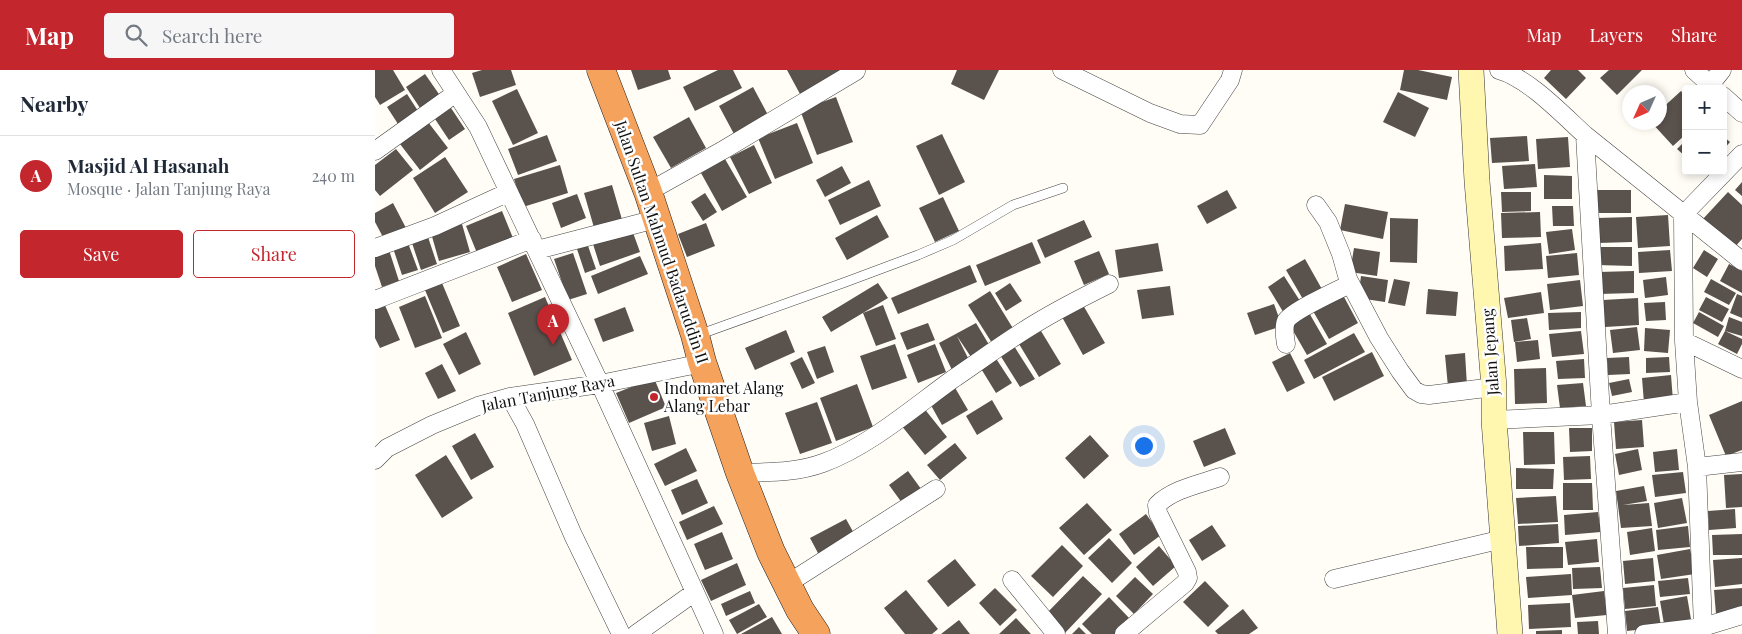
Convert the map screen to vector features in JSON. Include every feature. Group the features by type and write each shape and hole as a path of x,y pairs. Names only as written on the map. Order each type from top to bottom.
{"highway":[{"name":"Jalan Sultan Mahmud Badaruddin II","path":"601,70 648,192 702,362 740,473 771,552 816,634"}],"street":[{"path":"441,70 478,127 600,384 714,634"},
{"path":"1063,70 1151,113 1180,124 1200,125 1230,80 1233,70"},
{"name":"Jalan Jepang","path":"1471,70 1477,181 1494,387 1494,420 1510,634"},
{"path":"1499,70 1510,73 1543,97 1683,216 1742,261"},
{"path":"1693,70 1710,85"},
{"path":"1718,85 1722,70"},
{"path":"648,192 725,149 856,71"},
{"path":"375,151 456,93"},
{"path":"1727,100 1742,113"},
{"path":"1585,134 1601,415 1617,634"},
{"path":"1703,627 1697,467 1688,402 1684,341 1683,216 1742,154"},
{"path":"375,248 435,226 509,192"},
{"path":"1316,205 1328,222 1341,254 1350,284 1379,338 1414,390 1421,394 1429,394 1494,387"},
{"path":"375,300 534,245 656,219"},
{"path":"740,473 799,470 824,463 886,428 970,367 1038,322 1109,284"},
{"path":"1286,344 1285,323 1288,318 1350,284"},
{"path":"1684,341 1742,369"},
{"name":"Jalan Tanjung Raya","path":"375,460 387,448 432,424 478,406 510,397 600,384 702,362"},
{"path":"510,397 525,424 573,535 621,634"},
{"path":"1494,420 1601,415 1688,402"},
{"path":"1697,467 1742,462"},
{"path":"1125,634 1185,583 1188,578 1187,572 1157,512 1157,505 1177,492 1220,477"},
{"path":"787,584 936,489"},
{"path":"1334,579 1503,539"},
{"path":"1012,580 1057,634"},
{"path":"635,634 695,592"},
{"path":"1643,634 1703,627 1742,615"}],"lane":[{"path":"695,336 918,255 959,236 1013,205 1063,188"}],"building":[{"path":"375,70 393,70 405,90 380,105 375,97"},
{"path":"482,70 511,70 516,85 480,97 472,73"},
{"path":"631,70 668,70 671,79 638,90"},
{"path":"718,70 733,70 742,88 695,111 683,87"},
{"path":"787,70 845,70 800,94"},
{"path":"957,70 999,70 984,100 951,84"},
{"path":"1404,70 1418,70 1452,77 1447,100 1400,90"},
{"path":"1551,70 1578,70 1586,78 1566,99 1544,78"},
{"path":"1609,70 1642,70 1627,85 1622,85 1622,90 1617,95 1600,78"},
{"path":"425,74 441,97 422,111 406,87"},
{"path":"753,87 768,115 734,134 719,106"},
{"path":"517,89 538,133 513,145 492,101"},
{"path":"1398,92 1429,108 1415,137 1383,122"},
{"path":"1682,92 1682,138 1673,146 1658,130 1667,130 1667,104"},
{"path":"407,94 418,111 398,124 387,107"},
{"path":"836,97 853,142 817,155 800,110"},
{"path":"451,108 465,129 449,140 435,119"},
{"path":"689,117 706,148 671,168 653,137"},
{"path":"428,122 448,148 420,170 400,144"},
{"path":"797,123 813,163 775,179 758,138"},
{"path":"942,134 965,182 939,195 916,146"},
{"path":"547,135 557,161 518,175 508,149"},
{"path":"1527,136 1529,161 1492,163 1490,138"},
{"path":"1568,137 1570,167 1538,169 1536,139"},
{"path":"1682,144 1682,153 1677,149"},
{"path":"754,145 772,183 749,194 730,157"},
{"path":"396,149 413,170 380,196 375,190 375,165"},
{"path":"445,157 468,192 435,213 413,178"},
{"path":"725,159 747,197 722,211 701,173"},
{"path":"1535,164 1537,187 1504,189 1502,166"},
{"path":"560,165 568,193 523,207 514,179"},
{"path":"842,166 851,183 825,197 816,180"},
{"path":"1544,175 1572,176 1572,199 1544,199"},
{"path":"869,180 881,206 840,225 828,200"},
{"path":"1742,182 1742,196 1735,190"},
{"path":"612,185 623,223 595,231 584,193"},
{"path":"1227,190 1237,208 1207,224 1197,206"},
{"path":"1596,190 1631,190 1631,213 1596,213"},
{"path":"1501,192 1531,192 1531,211 1502,212"},
{"path":"1728,192 1742,205 1742,239 1734,248 1702,220"},
{"path":"705,193 717,212 703,221 691,202"},
{"path":"577,194 586,218 561,228 552,203"},
{"path":"943,197 959,231 935,242 919,208"},
{"path":"393,203 406,228 384,239 375,222 375,213"},
{"path":"1345,204 1388,212 1383,239 1340,230"},
{"path":"1552,206 1573,206 1574,226 1553,226"},
{"path":"502,211 513,238 477,253 466,226"},
{"path":"1540,212 1541,237 1502,238 1501,213"},
{"path":"877,215 889,237 847,260 835,238"},
{"path":"1668,215 1670,246 1638,248 1636,217"},
{"path":"1632,217 1632,242 1598,243 1597,218"},
{"path":"1390,218 1418,219 1417,263 1390,262"},
{"path":"1084,220 1092,237 1045,258 1037,240"},
{"path":"706,223 715,246 687,257 678,234"},
{"path":"462,224 470,252 439,261 431,233"},
{"path":"1572,229 1575,250 1549,254 1546,232"},
{"path":"632,230 640,252 600,266 593,244"},
{"path":"427,234 437,264 421,270 411,240"},
{"path":"1032,242 1041,263 985,286 976,265"},
{"path":"408,243 418,270 402,275 393,248"},
{"path":"587,243 596,269 585,273 576,246"},
{"path":"1158,243 1163,271 1119,278 1115,250"},
{"path":"1541,243 1543,269 1505,271 1504,246"},
{"path":"1598,247 1632,247 1632,266 1597,265"},
{"path":"1354,248 1380,252 1377,276 1350,272"},
{"path":"389,250 399,281 382,287 375,266 375,255"},
{"path":"1670,250 1672,271 1639,273 1638,252"},
{"path":"1704,250 1718,259 1707,277 1693,268"},
{"path":"1099,251 1109,274 1084,285 1074,261"},
{"path":"573,253 587,294 568,300 554,259"},
{"path":"1577,253 1579,275 1548,278 1546,256"},
{"path":"526,254 542,290 512,302 497,267"},
{"path":"640,256 648,274 598,294 591,276"},
{"path":"1305,259 1323,291 1304,301 1286,270"},
{"path":"1729,264 1742,271 1742,293 1720,281"},
{"path":"970,265 977,282 898,314 891,298"},
{"path":"1634,271 1634,293 1599,294 1599,272"},
{"path":"1284,276 1302,304 1285,315 1268,287"},
{"path":"1361,276 1388,280 1385,302 1358,298"},
{"path":"1666,277 1668,295 1645,298 1643,280"},
{"path":"1394,279 1410,282 1405,306 1388,303"},
{"path":"1711,279 1736,293 1729,305 1704,292"},
{"path":"1580,280 1583,306 1550,310 1547,284"},
{"path":"442,283 460,326 443,333 425,290"},
{"path":"878,283 888,298 831,332 822,317"},
{"path":"1010,283 1022,301 1006,311 995,293"},
{"path":"1170,286 1174,315 1142,319 1137,290"},
{"path":"1428,289 1458,292 1456,316 1426,314"},
{"path":"990,291 1014,330 992,343 968,305"},
{"path":"1541,292 1544,313 1508,318 1504,298"},
{"path":"1737,294 1742,296 1742,318 1730,313"},
{"path":"1343,295 1358,323 1329,339 1313,311"},
{"path":"425,296 442,338 415,348 399,307"},
{"path":"545,297 572,360 534,376 508,313"},
{"path":"1706,297 1729,309 1722,322 1699,310"},
{"path":"1638,298 1639,325 1605,327 1603,300"},
{"path":"1665,302 1666,320 1646,321 1644,303"},
{"path":"384,303 400,340 380,348 375,338 375,307"},
{"path":"1274,304 1282,326 1255,335 1247,313"},
{"path":"883,305 896,339 876,346 863,313"},
{"path":"1083,305 1105,343 1083,355 1062,317"},
{"path":"625,307 634,331 603,342 594,319"},
{"path":"1308,311 1327,344 1307,355 1288,322"},
{"path":"1581,312 1581,328 1549,330 1548,313"},
{"path":"1699,312 1724,326 1718,337 1693,323"},
{"path":"1729,317 1742,322 1742,336 1725,331"},
{"path":"1527,318 1531,339 1514,342 1511,320"},
{"path":"928,323 935,340 907,350 900,333"},
{"path":"976,323 991,348 973,360 957,336 970,362 952,370 939,343"},
{"path":"1637,327 1640,350 1613,353 1610,330"},
{"path":"1645,328 1670,330 1668,353 1644,351"},
{"path":"786,330 795,352 755,370 745,348"},
{"path":"1041,331 1061,364 1039,377 1019,344"},
{"path":"1581,331 1584,354 1552,357 1549,334"},
{"path":"1725,331 1742,339 1742,344 1737,354 1718,344"},
{"path":"466,332 481,364 459,375 443,344"},
{"path":"1354,333 1365,352 1314,379 1304,360"},
{"path":"1538,340 1540,359 1517,362 1515,342"},
{"path":"895,344 907,378 872,390 860,356"},
{"path":"935,344 946,372 918,383 907,355"},
{"path":"825,346 834,372 817,379 807,352"},
{"path":"1014,346 1035,379 1020,387 1000,355"},
{"path":"1372,352 1384,376 1334,401 1322,377"},
{"path":"1290,353 1305,383 1287,392 1272,362"},
{"path":"1465,353 1467,386 1448,387 1445,355"},
{"path":"802,357 815,383 802,389 790,363"},
{"path":"995,357 1012,383 996,393 980,367"},
{"path":"1629,357 1630,374 1608,375 1607,358"},
{"path":"1669,357 1670,372 1646,373 1646,358"},
{"path":"1584,359 1585,378 1558,379 1556,361"},
{"path":"442,364 456,391 438,399 425,373"},
{"path":"1546,368 1547,403 1515,404 1514,369"},
{"path":"1671,375 1673,401 1644,403 1642,378"},
{"path":"654,378 666,407 629,423 616,393"},
{"path":"1629,379 1632,392 1612,396 1609,383"},
{"path":"1583,383 1586,406 1560,408 1557,385"},
{"path":"857,384 873,427 836,441 820,398"},
{"path":"954,386 968,410 942,425 928,400"},
{"path":"992,400 1003,419 977,435 966,416"},
{"path":"1742,401 1742,450 1726,456 1709,415"},
{"path":"817,402 832,443 800,454 785,413"},
{"path":"923,407 947,437 925,455 901,425"},
{"path":"669,416 676,444 652,451 644,423"},
{"path":"1642,420 1644,447 1616,449 1614,422"},
{"path":"1225,428 1236,454 1204,467 1193,441"},
{"path":"1569,428 1592,428 1592,451 1570,452"},
{"path":"1523,432 1554,432 1555,464 1524,465"},
{"path":"475,433 494,467 471,480 452,446"},
{"path":"1090,435 1109,456 1084,479 1065,458"},
{"path":"955,443 967,458 940,480 927,465"},
{"path":"686,448 697,471 665,486 654,464"},
{"path":"1638,449 1642,470 1619,475 1615,454"},
{"path":"1677,449 1679,470 1655,472 1653,452"},
{"path":"446,455 473,498 442,518 415,475"},
{"path":"1590,456 1591,479 1564,480 1563,457"},
{"path":"1516,468 1554,469 1553,489 1516,489"},
{"path":"908,471 924,493 905,507 889,485"},
{"path":"1683,472 1686,493 1655,497 1652,475"},
{"path":"1742,474 1742,507 1726,508 1724,475"},
{"path":"697,479 708,503 682,515 671,490"},
{"path":"1563,483 1592,483 1593,510 1563,510"},
{"path":"1644,486 1647,501 1623,505 1649,503 1652,526 1621,528 1616,491"},
{"path":"1556,496 1558,522 1518,524 1516,498"},
{"path":"1682,498 1687,523 1658,528 1654,503"},
{"path":"1087,503 1112,530 1084,555 1059,528"},
{"path":"714,506 723,524 687,540 679,522"},
{"path":"1735,509 1736,528 1709,530 1708,511"},
{"path":"1598,512 1601,532 1565,535 1564,515"},
{"path":"1146,514 1161,535 1134,555 1119,534"},
{"path":"846,519 856,537 819,555 810,538"},
{"path":"1558,524 1559,543 1519,546 1518,526"},
{"path":"1212,525 1226,546 1202,561 1189,540"},
{"path":"1688,526 1690,547 1658,550 1656,530"},
{"path":"1652,528 1655,551 1630,555 1627,532"},
{"path":"722,532 733,559 705,570 694,544"},
{"path":"1742,534 1742,555 1713,555 1712,535"},
{"path":"1109,538 1132,563 1112,583 1088,558"},
{"path":"1597,539 1599,562 1568,565 1565,542"},
{"path":"1062,545 1083,566 1053,597 1031,576"},
{"path":"1159,546 1176,566 1153,586 1136,567"},
{"path":"1526,547 1563,547 1563,568 1527,569"},
{"path":"1690,549 1695,574 1661,579 1657,555"},
{"path":"1653,558 1655,581 1625,584 1623,561"},
{"path":"1742,558 1742,584 1715,587 1713,560"},
{"path":"955,559 976,585 948,607 927,581"},
{"path":"737,563 746,585 711,601 701,580"},
{"path":"1600,567 1602,588 1573,589 1572,568"},
{"path":"1571,574 1572,595 1528,598 1526,577"},
{"path":"1083,576 1102,594 1064,634 1045,615"},
{"path":"1135,577 1153,594 1134,614 1116,596"},
{"path":"1688,578 1690,594 1660,597 1658,581"},
{"path":"1205,581 1229,606 1208,627 1183,602"},
{"path":"1654,585 1656,606 1625,609 1623,588"},
{"path":"995,588 1017,610 1000,626 979,603"},
{"path":"1742,588 1742,612 1716,614 1714,590"},
{"path":"906,590 938,629 932,634 905,634 884,608"},
{"path":"750,591 755,603 726,616 721,604"},
{"path":"1604,591 1607,615 1575,618 1572,595"},
{"path":"1687,596 1692,625 1665,630 1660,601"},
{"path":"1109,597 1130,619 1115,634 1092,634 1082,624"},
{"path":"1570,603 1571,627 1529,629 1528,605"},
{"path":"759,604 767,617 737,634 729,620"},
{"path":"1658,607 1661,627 1627,631 1625,611"},
{"path":"1243,609 1258,628 1249,634 1218,634 1215,631"},
{"path":"772,617 782,634 741,634"},
{"path":"1016,618 1031,634 999,634"},
{"path":"959,620 970,634 941,634"},
{"path":"1598,621 1599,634 1578,634 1577,622"},
{"path":"1079,627 1086,634 1072,634"},
{"path":"1562,630 1562,634 1536,634 1536,631"}],"place":[{"name":"Masjid Al Hasanah","path":"553,345"},
{"name":"Indomaret Alang Alang Lebar","path":"654,397"}]}
